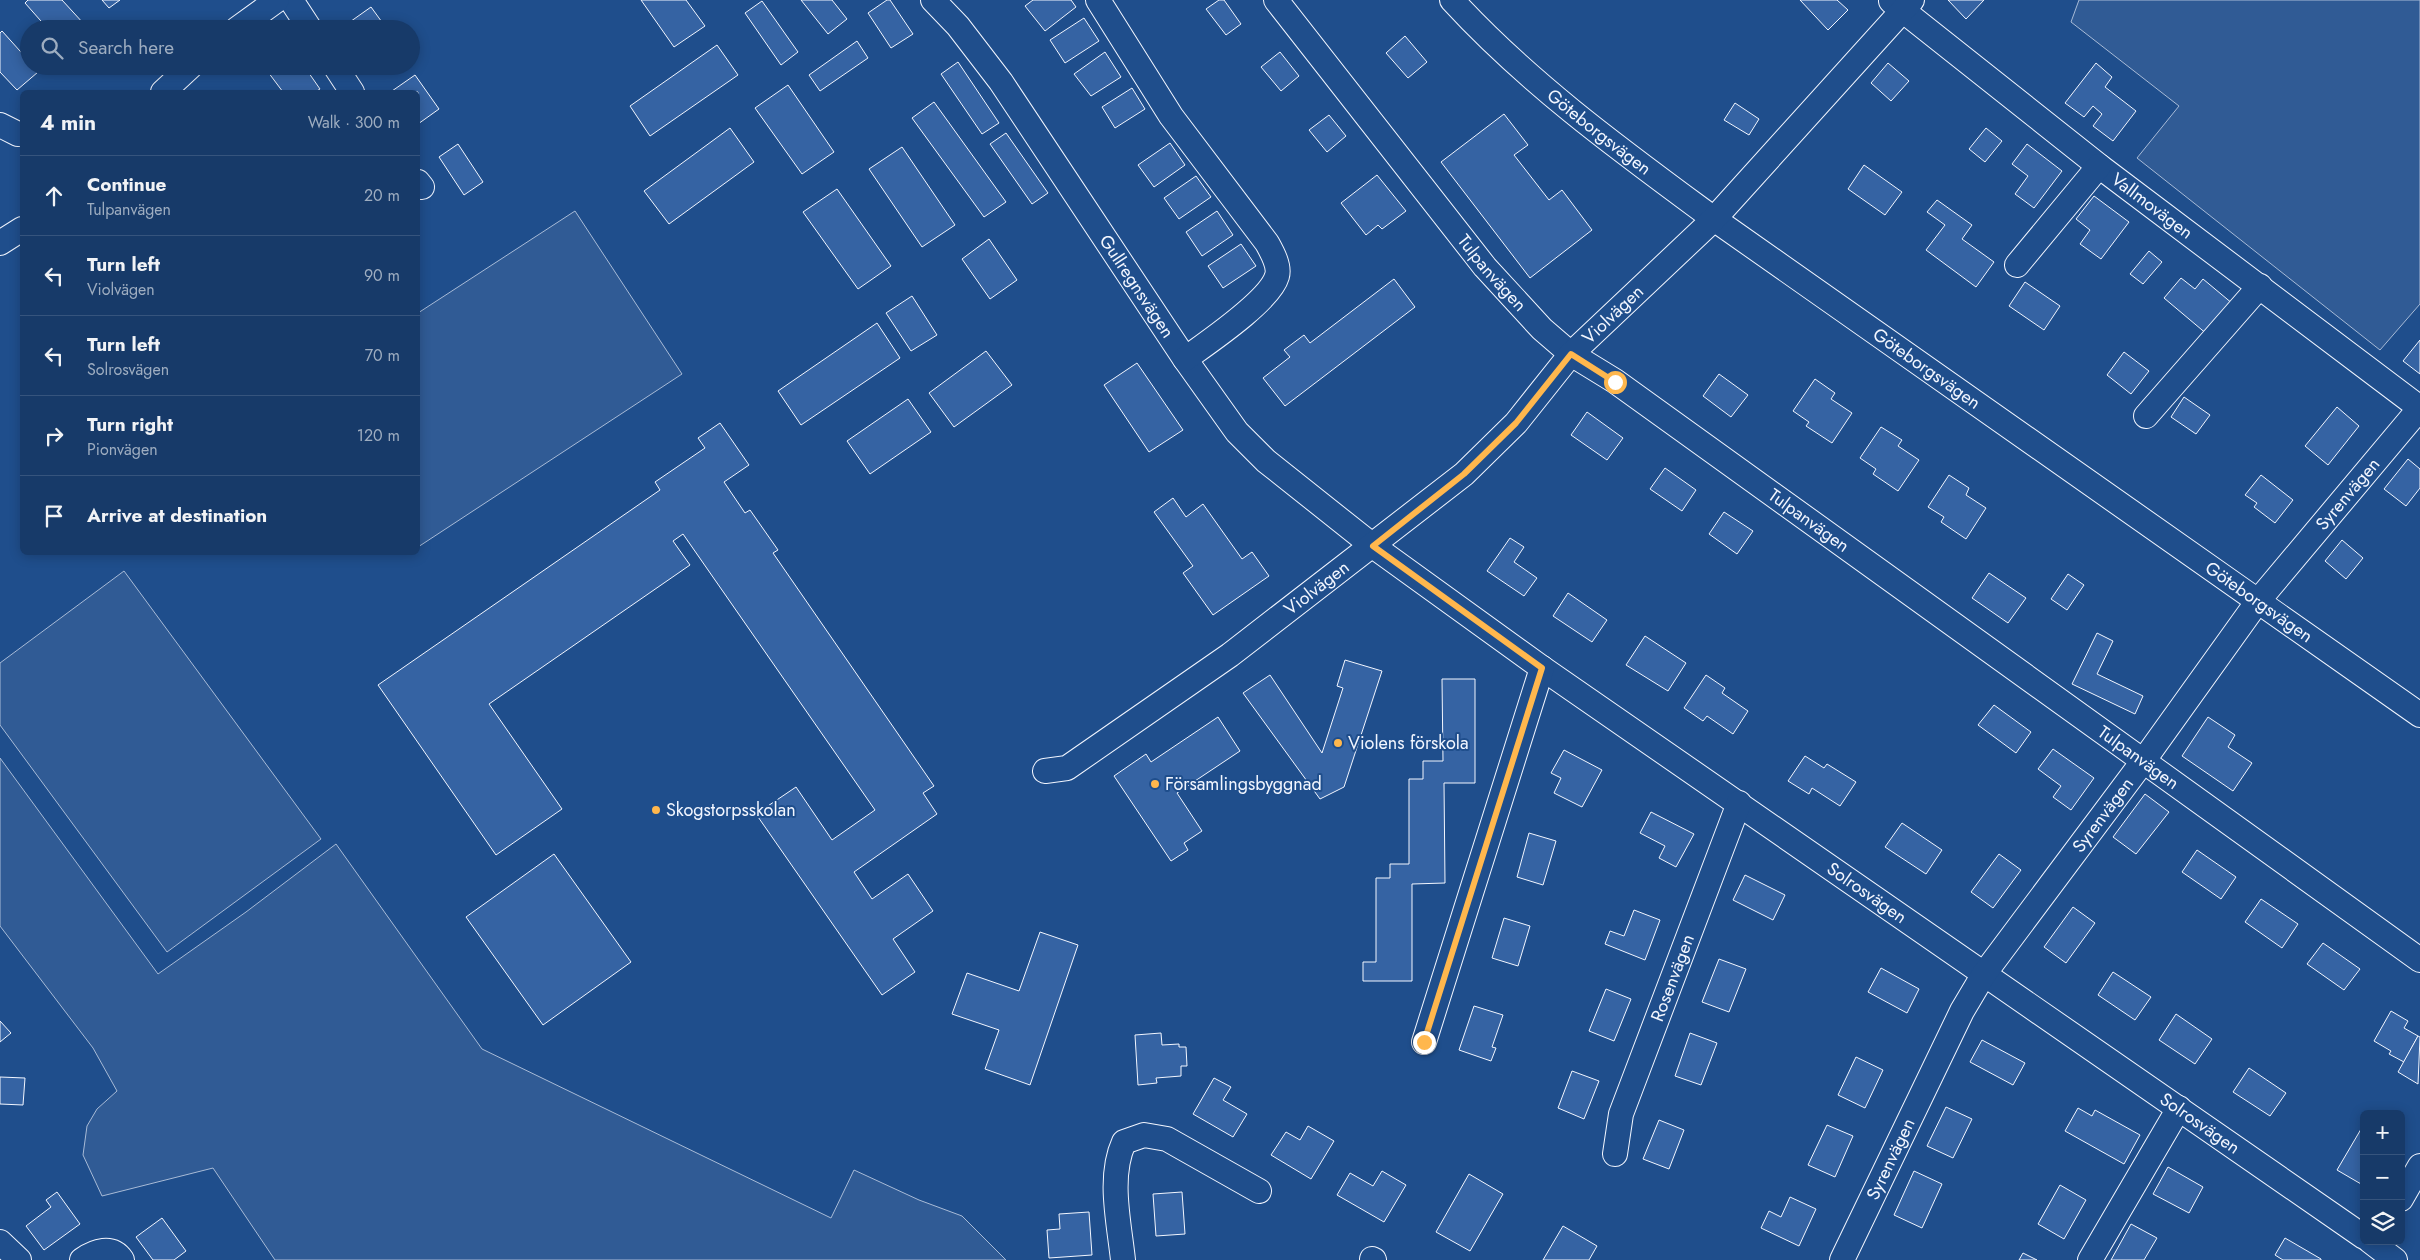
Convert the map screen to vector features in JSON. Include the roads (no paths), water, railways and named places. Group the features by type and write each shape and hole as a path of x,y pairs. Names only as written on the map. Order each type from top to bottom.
{"street":[{"path":"249,20 277,0"},
{"path":"291,0 304,20"},
{"name":"Gullregnsvägen","path":"933,0 958,26 1001,82 1185,360 1249,446 1373,546"},
{"path":"1098,0 1171,116 1267,243 1276,263 1278,274 1273,286 1261,300 1185,360"},
{"name":"Tulpanvägen","path":"1276,0 1485,267 1542,329 1571,354 1615,382 2420,960"},
{"name":"Göteborgsvägen","path":"1452,0 1530,76 1623,152 1714,219 2420,715"},
{"name":"Violvägen","path":"1045,771 1068,768 1230,655 1464,474 1516,423 1571,354 1714,219 1901,4"},
{"name":"Vallmovägen","path":"1901,4 2099,166 2420,408"},
{"path":"165,90 181,75"},
{"path":"341,75 351,90"},
{"path":"2017,265 2099,166"},
{"path":"0,243 20,230"},
{"path":"2146,416 2260,286"},
{"name":"Syrenvägen","path":"1842,1260 1962,1011 1984,974 2144,760 2258,601 2420,408"},
{"name":"Solrosvägen","path":"1373,546 1542,668 2179,1108 2360,1238"},
{"path":"1424,1042 1542,668"},
{"name":"Rosenvägen","path":"1616,1154 1621,1114 1738,803"},
{"path":"2090,1260 2179,1108"},
{"path":"1123,1260 1115,1175 1117,1158 1124,1142 1144,1135 1167,1140 1259,1191"},
{"path":"2405,1192 2420,1166"},
{"path":"0,1242 19,1260"},
{"name":"Solrosvägen","path":"2370,1245 2395,1260"},
{"path":"82,1260 97,1251 108,1251 118,1254 122,1260"}],"place":[{"name":"Violens förskola","path":"1338,743"},
{"name":"Församlingsbyggnad","path":"1155,784"},
{"name":"Skogstorpsskolan","path":"656,810"}]}
